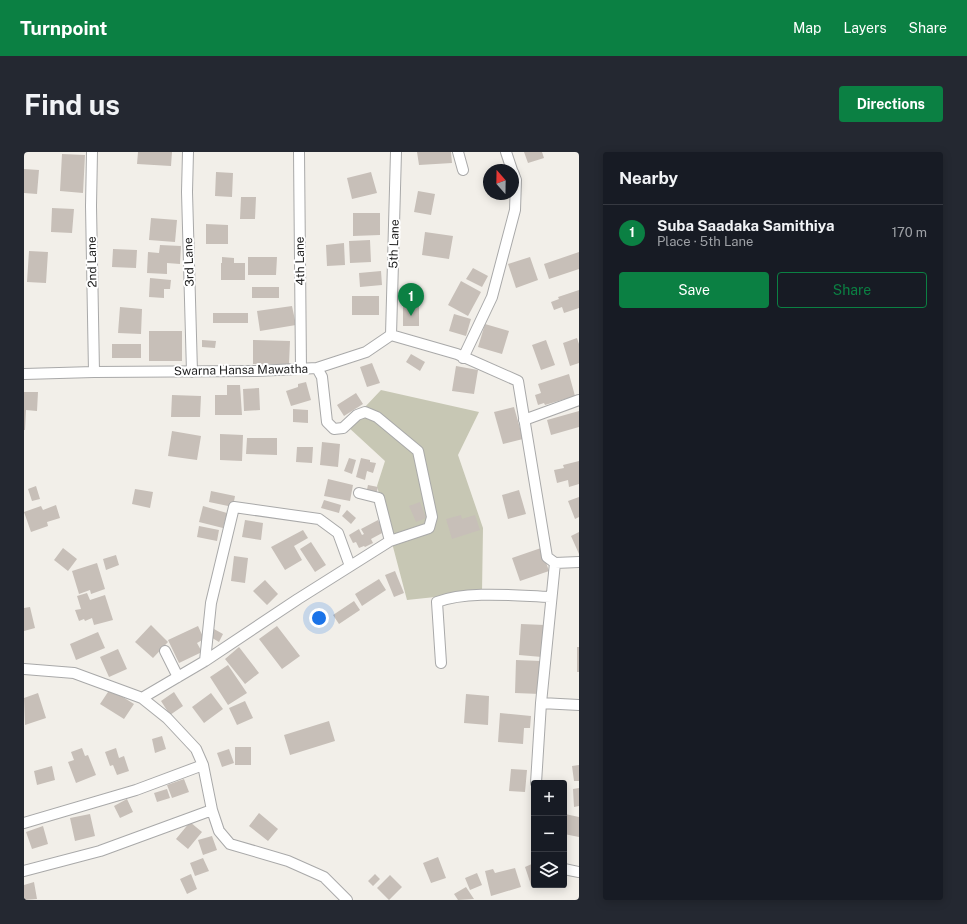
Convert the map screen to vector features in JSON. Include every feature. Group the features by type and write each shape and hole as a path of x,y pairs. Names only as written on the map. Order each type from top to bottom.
{"street":[{"name":"2nd Lane","path":"92,152 91,206 94,372"},
{"name":"3rd Lane","path":"188,152 187,192 192,372"},
{"name":"4th Lane","path":"299,152 301,370"},
{"name":"5th Lane","path":"391,335 396,152"},
{"path":"458,152 463,170"},
{"path":"506,152 510,164"},
{"path":"463,358 492,297 515,210 515,200"},
{"name":"Swarna Hansa Mawatha","path":"24,374 301,370 317,368 366,352 391,335"},
{"path":"391,335 457,354 463,358 518,381 547,557 555,563 579,562"},
{"path":"142,698 205,660 390,541 429,528 432,517 418,451 377,417 365,412 357,415 343,428 334,429 327,422 322,377 317,368"},
{"path":"524,420 579,400"},
{"path":"359,493 378,498 390,541"},
{"path":"205,660 211,603 234,507 319,519 338,533 350,566"},
{"path":"536,780 541,703 555,563"},
{"path":"441,663 437,602 447,598 477,596 509,595 552,597"},
{"path":"165,651 178,677"},
{"path":"24,669 74,673 142,698 167,718 196,750 203,765 212,810 219,831 230,844 288,861 324,876 347,900"},
{"path":"541,703 579,705"},
{"path":"24,822 136,790 203,765"},
{"path":"24,871 100,851 212,810"},
{"path":"567,870 579,872"}],"shaded area":[{"path":"381,390 479,412 458,455 483,528 482,592 407,600 377,486 385,461 347,426"}],"building":[{"path":"138,152 172,152 171,166 137,164"},
{"path":"417,152 451,152 452,163 419,165"},
{"path":"524,152 542,152 544,158 528,163"},
{"path":"62,154 85,155 83,193 60,191"},
{"path":"24,169 39,170 37,194 24,193"},
{"path":"216,172 233,173 232,197 215,196"},
{"path":"371,172 377,193 352,199 347,178"},
{"path":"418,191 435,194 431,215 414,212"},
{"path":"241,197 256,197 255,219 240,219"},
{"path":"52,208 74,209 72,233 51,232"},
{"path":"353,213 380,213 380,235 353,236"},
{"path":"151,218 177,220 175,242 149,240"},
{"path":"206,224 228,225 228,244 206,244"},
{"path":"425,232 453,236 449,259 422,255"},
{"path":"370,240 371,262 350,263 349,241"},
{"path":"344,243 345,265 327,266 326,245"},
{"path":"160,245 181,246 180,264 167,263 167,274 147,273 148,252 159,253"},
{"path":"113,249 137,250 136,268 112,267"},
{"path":"29,251 48,252 46,283 27,282"},
{"path":"579,252 579,269 549,279 544,264"},
{"path":"222,257 234,258 234,263 245,263 245,280 221,280"},
{"path":"248,257 277,257 276,275 248,275"},
{"path":"530,257 538,280 516,288 508,264"},
{"path":"473,268 488,276 482,287 466,279"},
{"path":"381,271 382,285 360,287 359,273"},
{"path":"150,278 171,280 170,289 164,289 164,298 149,297"},
{"path":"461,281 481,292 468,316 448,305"},
{"path":"252,287 279,287 279,298 252,298"},
{"path":"579,290 579,308 564,313 562,307 554,310 551,302 559,299 558,297"},
{"path":"352,296 379,296 379,315 352,315"},
{"path":"292,306 296,325 260,331 257,311"},
{"path":"403,306 419,306 419,326 403,326"},
{"path":"120,307 142,309 141,334 118,333"},
{"path":"213,313 248,313 248,323 213,323"},
{"path":"454,314 471,319 466,336 449,331"},
{"path":"485,324 509,331 502,354 478,347"},
{"path":"149,331 182,331 182,361 149,361"},
{"path":"577,338 579,344 579,363 570,366 563,343"},
{"path":"202,340 216,341 215,348 202,347"},
{"path":"253,340 290,341 289,364 253,364"},
{"path":"546,340 555,365 541,370 532,345"},
{"path":"112,344 141,344 141,358 112,358"},
{"path":"411,354 425,362 420,371 406,362"},
{"path":"372,363 380,383 367,387 360,367"},
{"path":"456,366 478,370 474,394 452,391"},
{"path":"569,374 575,396 545,405 544,403 538,405 535,395 541,393 538,384"},
{"path":"306,382 311,400 291,406 286,391 298,387 298,384"},
{"path":"227,385 240,385 242,415 215,415 215,395 227,395"},
{"path":"259,388 260,410 244,411 243,389"},
{"path":"24,392 38,392 37,411 26,410 25,430 24,430"},
{"path":"356,393 363,404 344,416 337,405"},
{"path":"172,395 201,396 200,417 171,417"},
{"path":"514,407 523,439 503,444 494,412"},
{"path":"293,409 308,410 308,423 293,422"},
{"path":"579,411 579,427 551,435 547,420"},
{"path":"172,431 201,436 197,460 168,456"},
{"path":"220,434 243,435 242,461 220,460"},
{"path":"247,438 277,438 277,455 246,454"},
{"path":"322,442 340,444 338,467 320,465"},
{"path":"297,447 313,447 312,463 296,462"},
{"path":"349,458 356,460 352,474 344,471"},
{"path":"361,458 376,463 373,473 367,471 365,480 356,477"},
{"path":"579,461 579,484 569,487 568,480 557,483 554,470 564,468 563,465"},
{"path":"328,479 353,485 350,501 324,496"},
{"path":"368,485 378,487 376,496 366,494"},
{"path":"36,486 40,499 32,501 28,489"},
{"path":"135,489 153,492 150,508 132,504"},
{"path":"519,490 526,514 508,519 502,495"},
{"path":"211,491 235,496 233,507 209,502"},
{"path":"579,497 579,517 575,519 568,501"},
{"path":"324,500 341,505 339,513 321,508"},
{"path":"420,502 426,518 416,522 409,506"},
{"path":"56,505 60,518 47,522 48,526 31,532 24,512 41,506 43,510"},
{"path":"203,506 227,513 223,528 199,522"},
{"path":"347,510 356,518 351,524 342,516"},
{"path":"461,515 462,519 475,515 480,530 452,539 446,519"},
{"path":"245,520 263,523 261,540 242,537"},
{"path":"378,520 384,532 371,539 373,543 359,548 356,542 353,543 349,535 359,529 362,535 364,534 361,529"},
{"path":"199,526 219,530 217,541 197,537"},
{"path":"303,530 308,538 294,546 302,560 285,570 271,547"},
{"path":"579,532 579,554 571,536"},
{"path":"311,542 326,565 315,572 300,549"},
{"path":"63,548 77,559 68,571 54,560"},
{"path":"541,548 549,571 520,581 512,558"},
{"path":"116,555 119,565 106,570 103,559"},
{"path":"234,556 248,558 245,583 231,581"},
{"path":"97,563 105,589 91,594 90,590 79,594 72,571"},
{"path":"395,571 404,593 394,597 385,575"},
{"path":"379,579 386,590 362,606 355,594"},
{"path":"265,580 278,594 267,605 253,591"},
{"path":"87,593 90,600 105,595 113,620 94,625 92,618 85,621 84,619 79,621 75,610 81,609 77,596"},
{"path":"354,601 360,610 339,624 333,615"},
{"path":"30,607 35,628 24,631 24,608"},
{"path":"521,624 545,625 542,657 519,655"},
{"path":"151,625 168,642 153,658 135,642"},
{"path":"198,626 204,639 197,643 202,652 179,663 168,640"},
{"path":"277,626 300,656 282,669 259,639"},
{"path":"214,629 223,634 219,642 209,636"},
{"path":"98,632 105,648 76,660 70,644"},
{"path":"239,647 259,673 245,684 225,659"},
{"path":"577,647 579,647 579,672 577,672"},
{"path":"118,649 127,669 109,677 100,657"},
{"path":"516,660 541,661 540,694 515,693"},
{"path":"228,665 247,693 228,705 210,677"},
{"path":"110,689 134,704 124,719 100,704"},
{"path":"174,692 183,706 170,715 161,701"},
{"path":"38,693 46,718 25,725 24,698"},
{"path":"211,693 223,709 204,723 192,707"},
{"path":"466,694 489,696 488,725 464,723"},
{"path":"245,701 253,718 237,725 229,708"},
{"path":"500,713 531,716 530,728 524,728 523,744 498,742"},
{"path":"329,721 335,741 290,755 284,735"},
{"path":"162,736 166,749 155,753 152,739"},
{"path":"235,747 251,747 251,765 235,765"},
{"path":"82,748 85,756 88,755 96,775 76,783 68,762 74,760 71,752"},
{"path":"116,748 119,758 124,756 129,771 117,775 113,765 110,766 105,752"},
{"path":"229,749 234,763 222,767 217,753"},
{"path":"579,765 579,781 574,781 572,766"},
{"path":"52,766 55,780 37,785 34,771"},
{"path":"511,769 527,770 525,792 509,791"},
{"path":"184,779 189,792 172,798 167,785"},
{"path":"579,788 579,806 574,807 573,789"},
{"path":"167,789 170,798 157,802 154,793"},
{"path":"127,799 133,812 120,818 114,806"},
{"path":"259,813 278,829 268,841 249,826"},
{"path":"90,814 95,836 75,841 70,818"},
{"path":"567,814 579,817 579,837 567,835"},
{"path":"190,822 202,832 188,849 176,839"},
{"path":"43,826 48,844 32,849 26,832"},
{"path":"212,836 217,850 203,855 198,840"},
{"path":"438,857 446,878 431,883 423,863"},
{"path":"203,858 209,871 195,876 190,863"},
{"path":"531,864 531,885 525,867"},
{"path":"515,868 521,887 491,896 485,871 493,869 495,873"},
{"path":"477,873 482,885 470,890 465,878"},
{"path":"191,874 197,889 187,894 180,879"},
{"path":"375,874 380,879 373,886 368,881"},
{"path":"390,875 402,887 389,900 377,888"},
{"path":"34,882 37,899 24,900 24,885"},
{"path":"466,887 474,899 458,900 454,894"}],"place":[{"name":"Suba Saadaka Samithiya","path":"411,316"}]}
